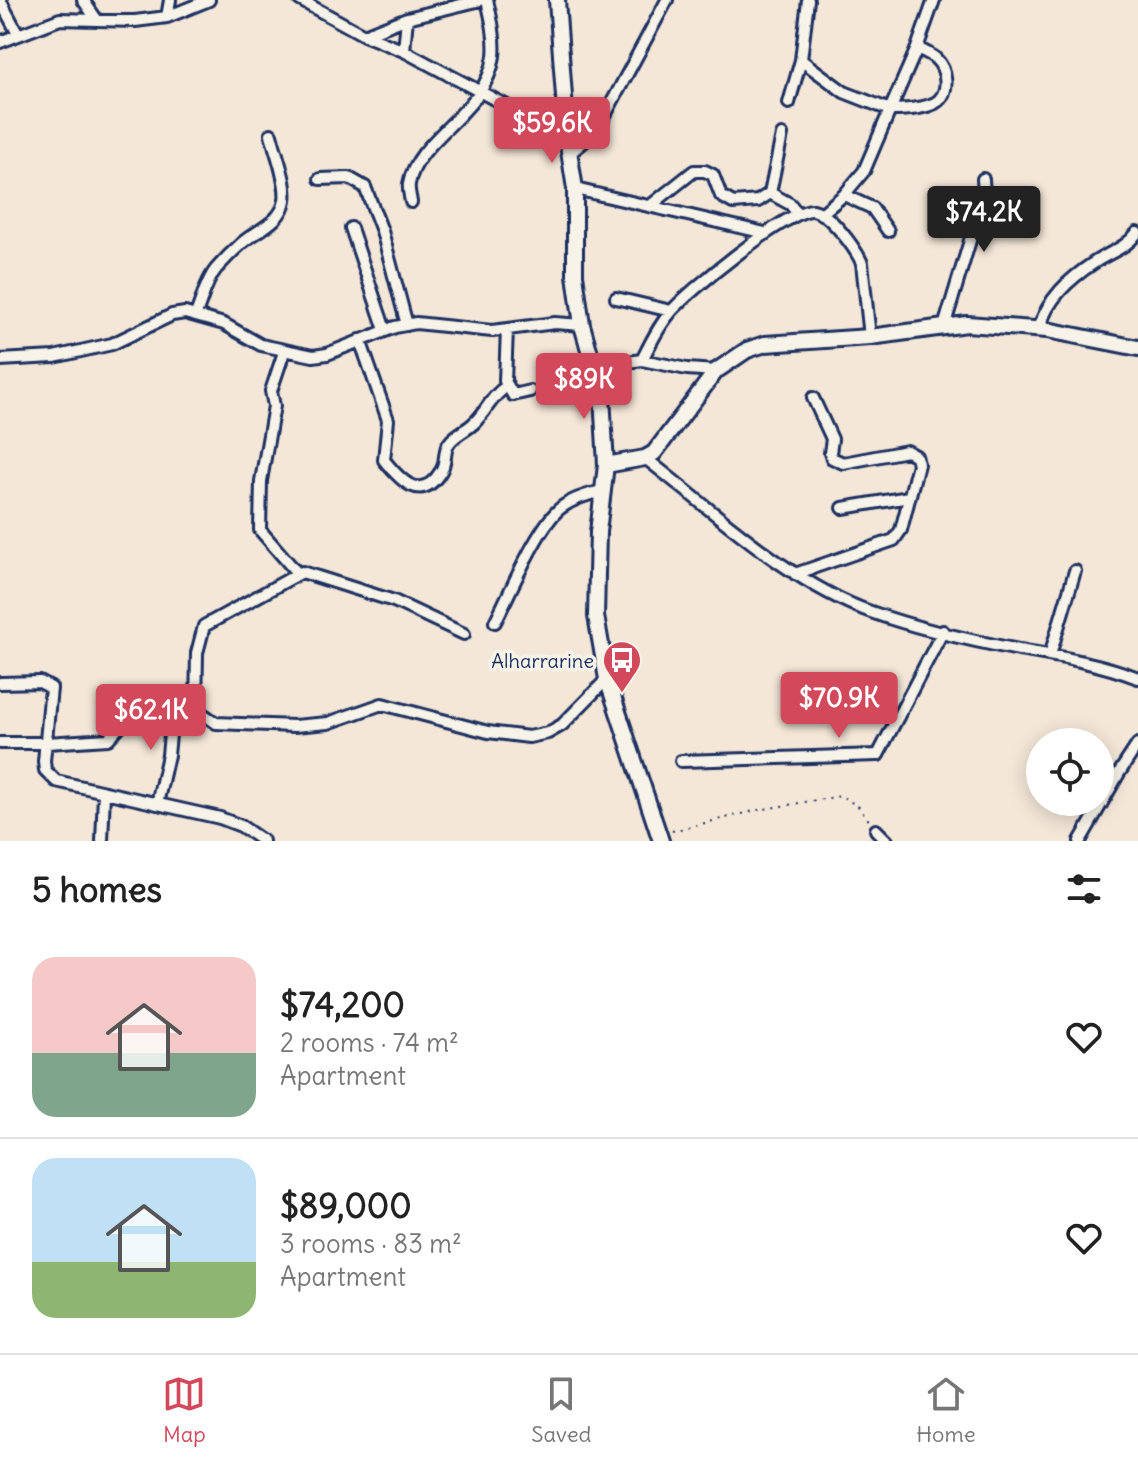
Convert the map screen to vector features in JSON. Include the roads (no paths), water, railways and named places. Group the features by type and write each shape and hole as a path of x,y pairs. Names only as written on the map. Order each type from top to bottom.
{"street":[{"path":"0,0 18,34"},
{"path":"83,0 97,20"},
{"path":"167,17 170,0"},
{"path":"0,42 60,19 167,17 209,0"},
{"path":"300,0 364,35 404,51 567,138"},
{"path":"364,35 407,18 484,0 494,56 481,92 439,136 415,167 408,185 411,202"},
{"path":"557,0 567,138 575,189 575,275 582,325 602,396 606,465 598,532 596,616 607,679 660,837"},
{"path":"569,154 592,135 603,119 667,0"},
{"path":"789,103 801,60 808,0"},
{"path":"821,214 844,195 869,163 934,0"},
{"path":"404,51 407,18"},
{"path":"801,60 844,92 890,110 937,102 944,92 943,68 934,57 917,48"},
{"path":"196,314 218,266 271,223 282,210 285,189 271,134"},
{"path":"650,206 694,171 713,175 721,196 733,203 758,201 770,193 782,135"},
{"path":"320,179 349,178 365,187 382,231 407,325"},
{"path":"944,327 984,194 983,179"},
{"path":"575,189 765,233"},
{"path":"770,193 790,204 798,214"},
{"path":"844,195 872,208 888,231"},
{"path":"642,360 671,311 765,233 798,214 812,210 821,214 849,241 862,263 870,337"},
{"path":"351,228 385,330"},
{"path":"1039,329 1048,306 1060,290 1095,262 1131,241 1137,233"},
{"path":"616,298 671,311"},
{"path":"0,360 13,362 112,344 172,315 196,314 224,324 261,345 313,356 327,354 385,330 407,325 430,324 492,331 555,323 582,325"},
{"path":"606,465 645,458 662,445 716,371 747,350 765,344 870,337 967,324 1039,329 1138,348"},
{"path":"507,329 507,386 513,395 530,391"},
{"path":"360,340 388,420 384,460 398,477 412,487 419,488 441,473 447,444 475,422 493,395 507,386"},
{"path":"284,352 271,391 274,406 261,481 260,530 298,574"},
{"path":"596,371 642,360 716,371"},
{"path":"795,574 894,540 901,530 918,464 916,456 907,451 837,462 832,458 832,439 813,398"},
{"path":"645,458 795,574 847,603 875,614 1097,664 1138,678"},
{"path":"495,622 543,528 555,513 560,507 586,495 603,491"},
{"path":"843,508 909,497"},
{"path":"1050,655 1075,571"},
{"path":"196,709 197,653 204,626 302,572 394,601 464,634"},
{"path":"681,761 878,755 943,631"},
{"path":"0,743 108,739 123,723 138,717 156,702 196,709 216,723 294,726 328,723 382,704 488,732 529,737 548,733 562,725 607,679"},
{"path":"0,683 40,682 51,688 44,761 49,775 56,781 220,818 241,826 263,841"},
{"path":"157,804 168,755 173,704"},
{"path":"1080,841 1138,744"},
{"path":"102,841 104,793"},
{"path":"876,830 887,841"}],"place":[{"name":"Alharrarine","path":"622,694"}]}
